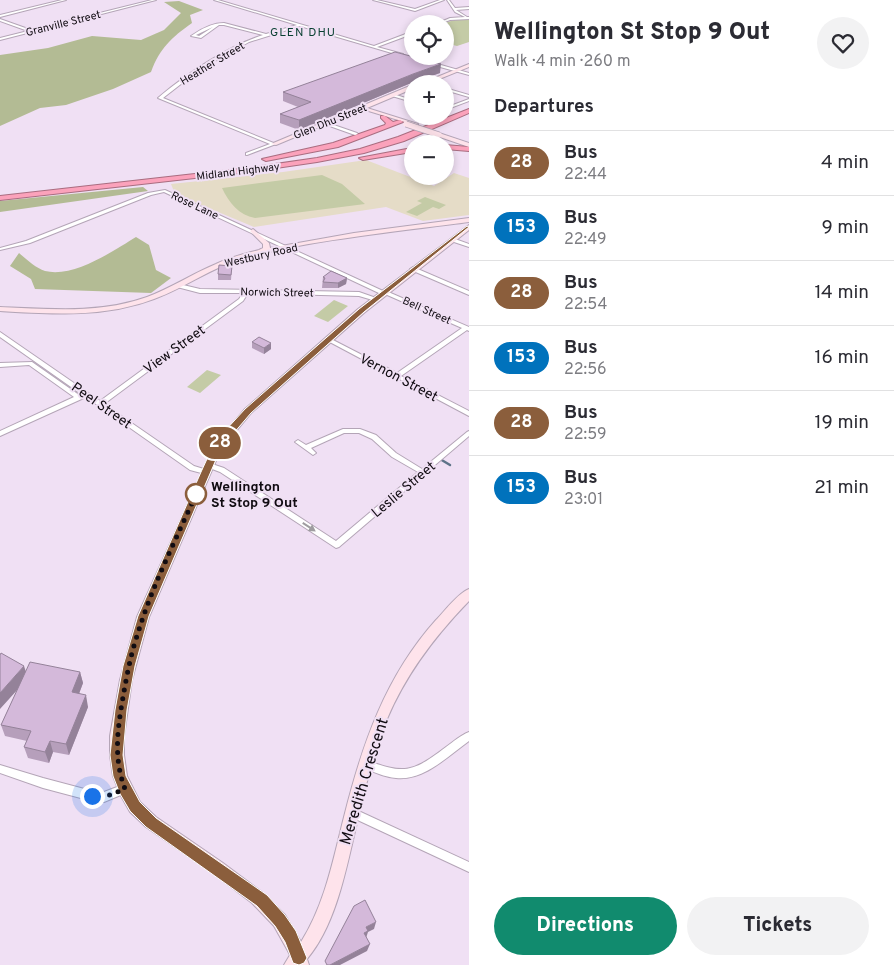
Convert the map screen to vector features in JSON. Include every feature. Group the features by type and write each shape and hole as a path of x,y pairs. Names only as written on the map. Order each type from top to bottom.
{"highway":[{"name":"Midland Highway","path":"454,112 469,106"},
{"name":"Midland Highway","path":"0,198 248,170 333,157 401,139 469,111"},
{"path":"383,117 390,122 387,127"},
{"path":"113,181 291,155 335,145 387,127 404,123"},
{"name":"Midland Highway","path":"0,193 260,165 322,155 387,139 422,125"},
{"path":"454,145 469,149"},
{"path":"86,188 291,168 404,151"}],"main road":[{"path":"444,75 469,66"},
{"name":"Glen Dhu Street","path":"274,144 404,91"},
{"path":"361,108 404,123"},
{"path":"361,108 404,123"},
{"path":"412,125 441,134"},
{"path":"413,125 469,144"},
{"path":"454,143 469,144"},
{"name":"Westbury Road","path":"0,308 66,311 106,309 148,300 215,265 260,253 388,231 469,220"},
{"path":"297,962 284,927 262,900 151,822 135,807 125,789 117,762 118,736 132,652 143,616 207,468 220,443 241,418 384,292 469,227"},
{"path":"253,231 267,244 266,249 260,253"},
{"name":"Meredith Crescent","path":"297,962 318,927 329,903 352,812 380,719 407,669 430,635 469,594"}],"street":[{"path":"0,16 65,0"},
{"name":"Granville Street","path":"0,39 154,0"},
{"path":"215,0 404,55"},
{"path":"374,0 415,10 443,0"},
{"path":"448,0 454,9"},
{"path":"36,6 40,1"},
{"path":"227,4 233,2"},
{"path":"439,2 469,18"},
{"path":"454,9 469,8"},
{"path":"454,19 469,18"},
{"path":"0,20 30,31"},
{"path":"220,24 200,37 193,36 212,25 220,24 232,25 265,36"},
{"name":"Heather Street","path":"274,144 163,101 160,98 203,66 248,41 300,25"},
{"path":"374,47 404,36"},
{"path":"437,65 469,74"},
{"path":"454,92 469,96"},
{"path":"394,95 404,98"},
{"path":"454,106 469,100"},
{"path":"325,123 356,134"},
{"name":"Glen Dhu Street","path":"248,154 274,144"},
{"name":"Rose Lane","path":"0,249 28,242 160,191 167,192 384,292"},
{"path":"452,240 469,246"},
{"path":"413,270 469,293"},
{"name":"Norwich Street","path":"178,286 200,291 359,294 376,299"},
{"name":"View Street","path":"100,404 241,300 246,292"},
{"name":"Bell Street","path":"384,292 468,328"},
{"path":"396,376 468,328"},
{"name":"Peel Street","path":"0,334 192,468 222,470 336,545"},
{"name":"Vernon Street","path":"329,340 469,414"},
{"path":"0,365 30,363 78,397"},
{"path":"0,434 86,394"},
{"path":"307,447 343,432 360,432 374,438 394,455 423,472"},
{"name":"Leslie Street","path":"336,545 469,433"},
{"path":"298,442 307,447 313,454"},
{"path":"366,764 393,773 408,773 426,766 469,736"},
{"path":"0,769 92,796 104,797 125,789"},
{"path":"352,812 469,867"}],"shaded area":[{"path":"366,160 404,175 404,185 434,186 454,185 454,173 469,178 469,215 423,221 386,207 254,227 175,194 171,184 283,172"}],"green space":[{"path":"179,1 203,10 190,15 192,23 167,44 158,56 151,72 113,89 66,105 40,108 0,126 0,55 48,48 92,36 141,40 164,30 181,13 164,2"},
{"path":"454,20 469,20 469,42 454,45"},
{"path":"322,175 342,184 365,204 255,218 235,208 222,188"},
{"path":"143,187 148,191 0,212 0,201"},
{"path":"425,197 446,205 439,209 433,207 417,216 406,212 422,203 417,201"},
{"path":"136,237 149,245 156,270 171,278 151,293 35,289 31,279 10,266 19,253 35,266 45,271 68,271 93,262"},
{"path":"334,300 348,306 328,322 314,316"},
{"path":"207,370 221,375 200,393 187,387"}],"building":[{"path":"395,52 404,54 404,65 438,65 411,75 404,75 404,78 299,120 280,114 311,102 283,92"},
{"path":"219,265 232,266 231,275 218,274"},
{"path":"331,271 347,278 338,283 323,282 325,278 323,277"},
{"path":"259,337 271,343 264,348 252,342"},
{"path":"1,653 24,666 0,693 0,655"},
{"path":"30,662 80,672 72,692 86,695 66,744 50,741 45,752 24,747 31,731 1,725"},
{"path":"365,900 376,922 366,927 368,931 364,933 370,944 327,965 325,961 354,906"}],"waterway":[{"path":"440,459 450,465"}],"bus line":[{"name":"28","path":"299,958 290,937 280,921 262,900 151,822 135,807 125,789 117,762 121,710 129,666 143,616 205,472 226,435 248,411 361,311 469,227"}],"place":[{"name":"Wellington St Stop 9 Out","path":"196,494"}],"district":[{"name":"GLEN DHU","path":"303,32"}],"route":[{"path":"92,796 104,797 125,789 120,776 117,755 126,680 132,652 143,616 198,490 196,494"}]}
